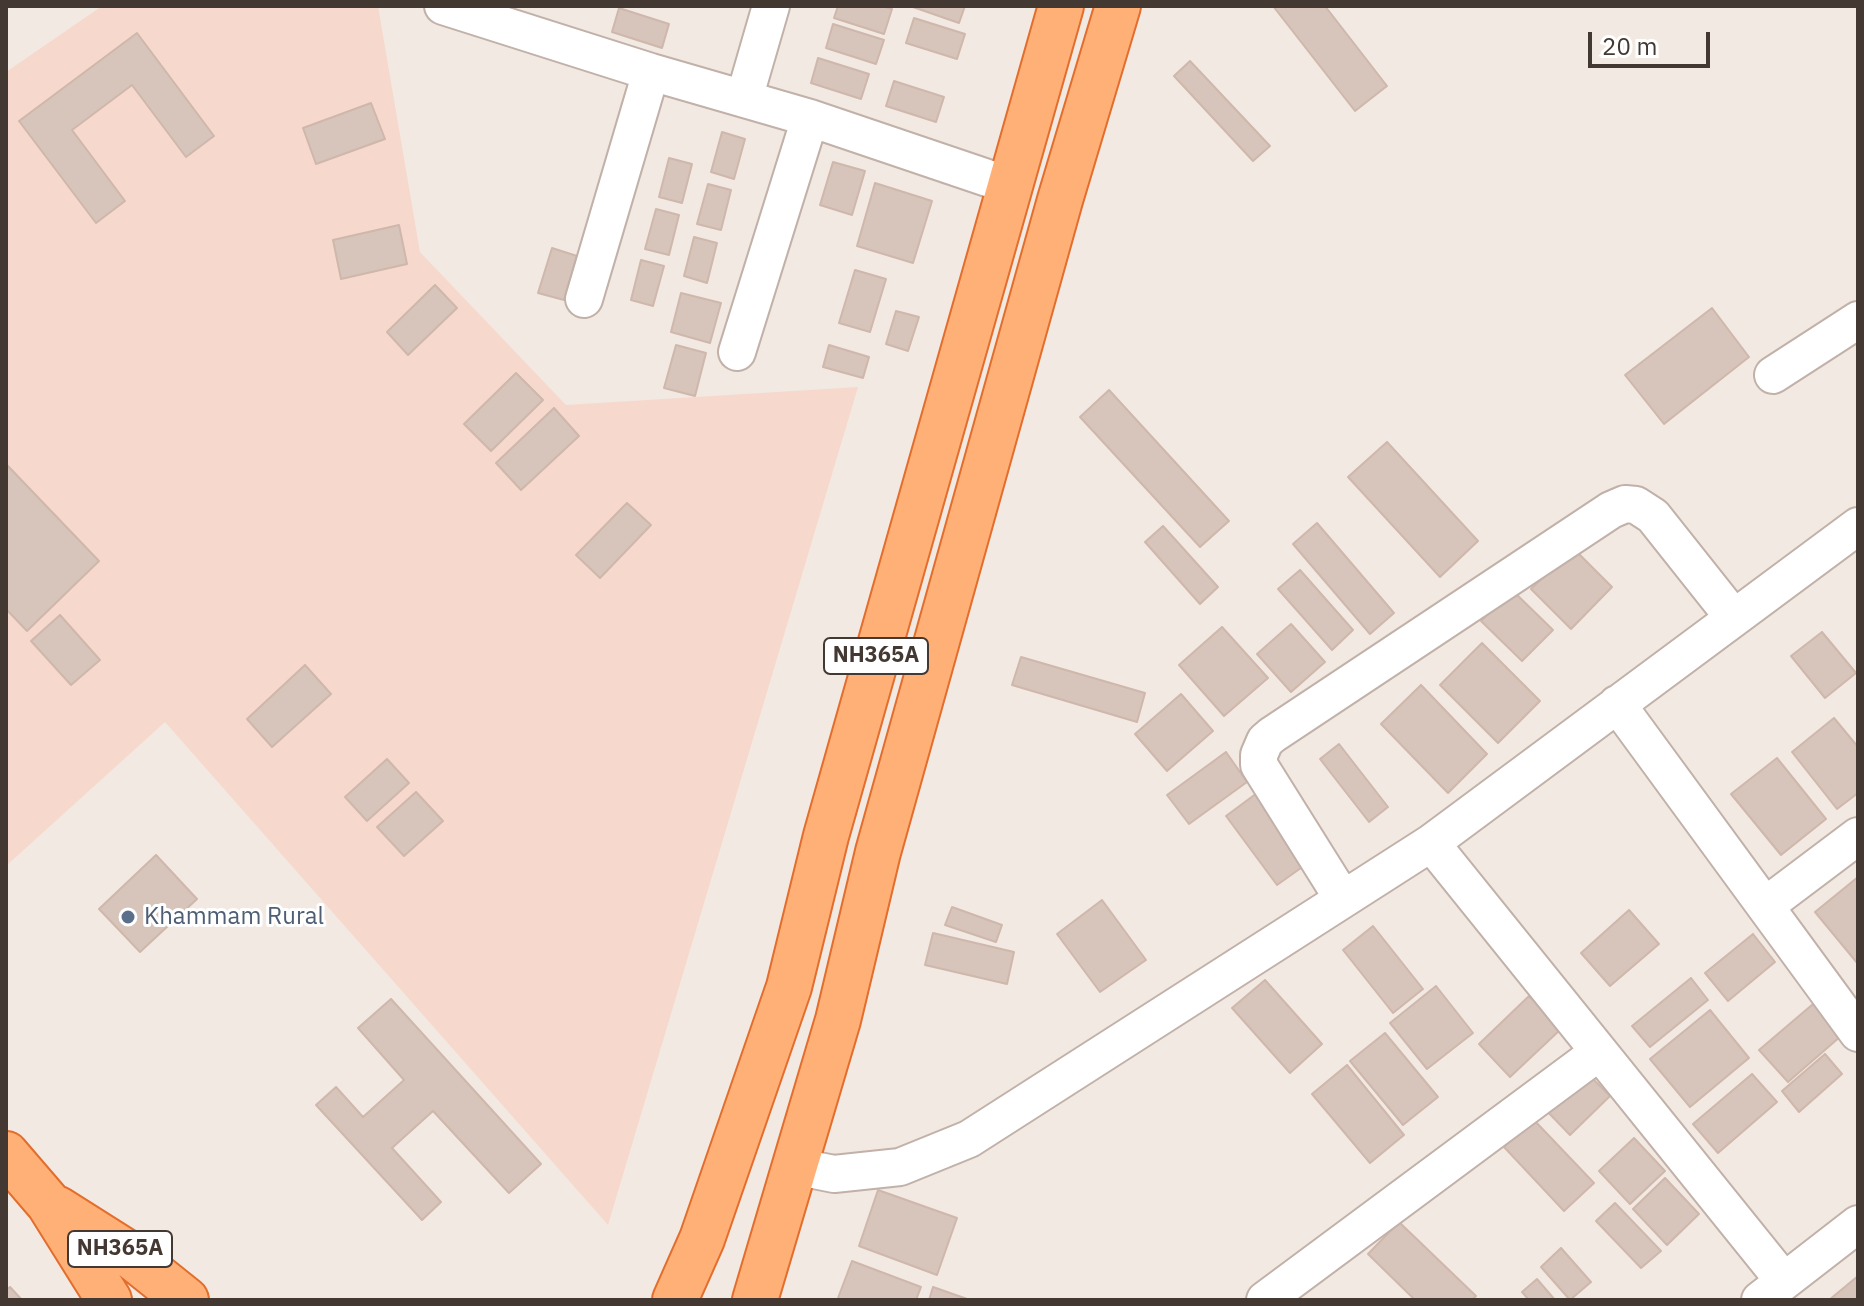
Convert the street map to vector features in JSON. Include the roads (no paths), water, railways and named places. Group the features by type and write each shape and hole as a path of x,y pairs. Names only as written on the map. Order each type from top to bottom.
{"highway":[{"name":"NH365A","path":"675,1300 702,1239 789,987 826,836 1061,6"},
{"name":"NH365A","path":"755,1300 838,1020 882,837 1060,200 1118,6"},
{"name":"NH365A","path":"6,1154 49,1204 109,1300"},
{"name":"NH365A","path":"49,1204 126,1252 186,1300"}],"street":[{"path":"443,6 545,21 651,72 810,118 1008,185"},
{"path":"744,99 771,6"},
{"path":"584,299 651,72"},
{"path":"737,352 810,118"},
{"path":"1773,375 1858,320"},
{"path":"1343,899 1259,765 1259,755 1265,741 1272,735 1611,510 1625,504 1636,505 1653,516 1734,618"},
{"path":"794,1166 834,1174 900,1167 969,1139 1431,843 1858,526"},
{"path":"1617,704 1858,1033"},
{"path":"1765,906 1858,836"},
{"path":"1431,843 1599,1052 1772,1291 1858,1224"},
{"path":"1265,1300 1599,1052"}],"place":[{"name":"Khammam Rural","path":"128,917"}]}
